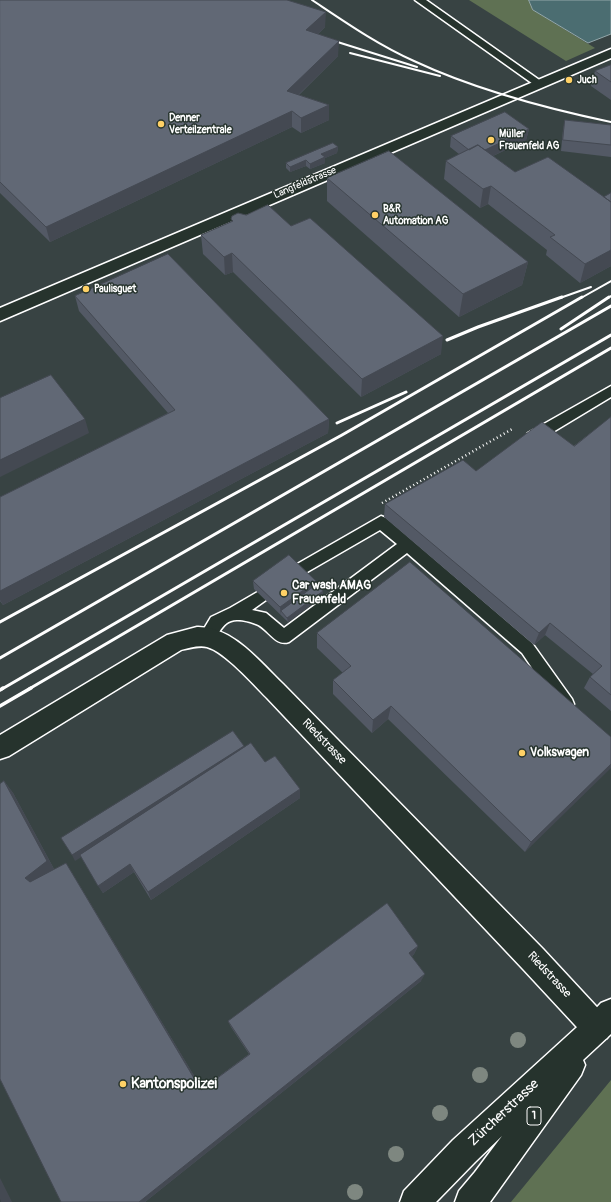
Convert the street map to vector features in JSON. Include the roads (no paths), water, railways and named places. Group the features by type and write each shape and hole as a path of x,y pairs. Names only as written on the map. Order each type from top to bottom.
{"street":[{"name":"Langfeldstrasse","path":"0,315 611,53"},
{"path":"0,748 175,642 189,638 206,637"},
{"name":"Riedstrasse","path":"206,637 225,646 241,658 276,691 527,953 604,1020"},
{"name":"Zürcherstrasse","path":"415,1202 464,1151 604,1020"},
{"name":"Zürcherstrasse","path":"470,1202 486,1183 604,1020"}],"lane":[{"path":"420,0 540,84"},
{"path":"525,442 611,391"},
{"path":"297,571 381,522 527,648 567,705 578,715"},
{"path":"235,614 261,618 284,637 407,545"},
{"path":"206,637 216,622 235,614 261,596"}],"water":[{"path":"529,0 611,0 611,34 588,43 533,10"}],"railway":[{"path":"312,0 362,33 388,48 414,61 462,81 561,111 611,122"},
{"path":"328,39 417,67"},
{"path":"350,53 440,76"},
{"path":"581,298 611,281"},
{"path":"560,298 591,287"},
{"path":"447,340 478,327 562,297"},
{"path":"0,622 342,435 582,297"},
{"path":"561,329 609,297"},
{"path":"0,658 611,306"},
{"path":"2,689 611,335"},
{"path":"29,689 611,348"},
{"path":"337,423 406,392"},
{"path":"0,706 31,688"}],"place":[{"name":"Juch","path":"569,80"},
{"name":"Denner Verteilzentrale","path":"161,124"},
{"name":"Müller Frauenfeld AG","path":"491,140"},
{"name":"B&R Automation AG","path":"375,215"},
{"name":"Paulisguet","path":"86,289"},
{"name":"Car wash AMAG Frauenfeld","path":"284,593"},
{"name":"Volkswagen","path":"522,753"},
{"name":"Kantonspolizei","path":"123,1084"}]}
